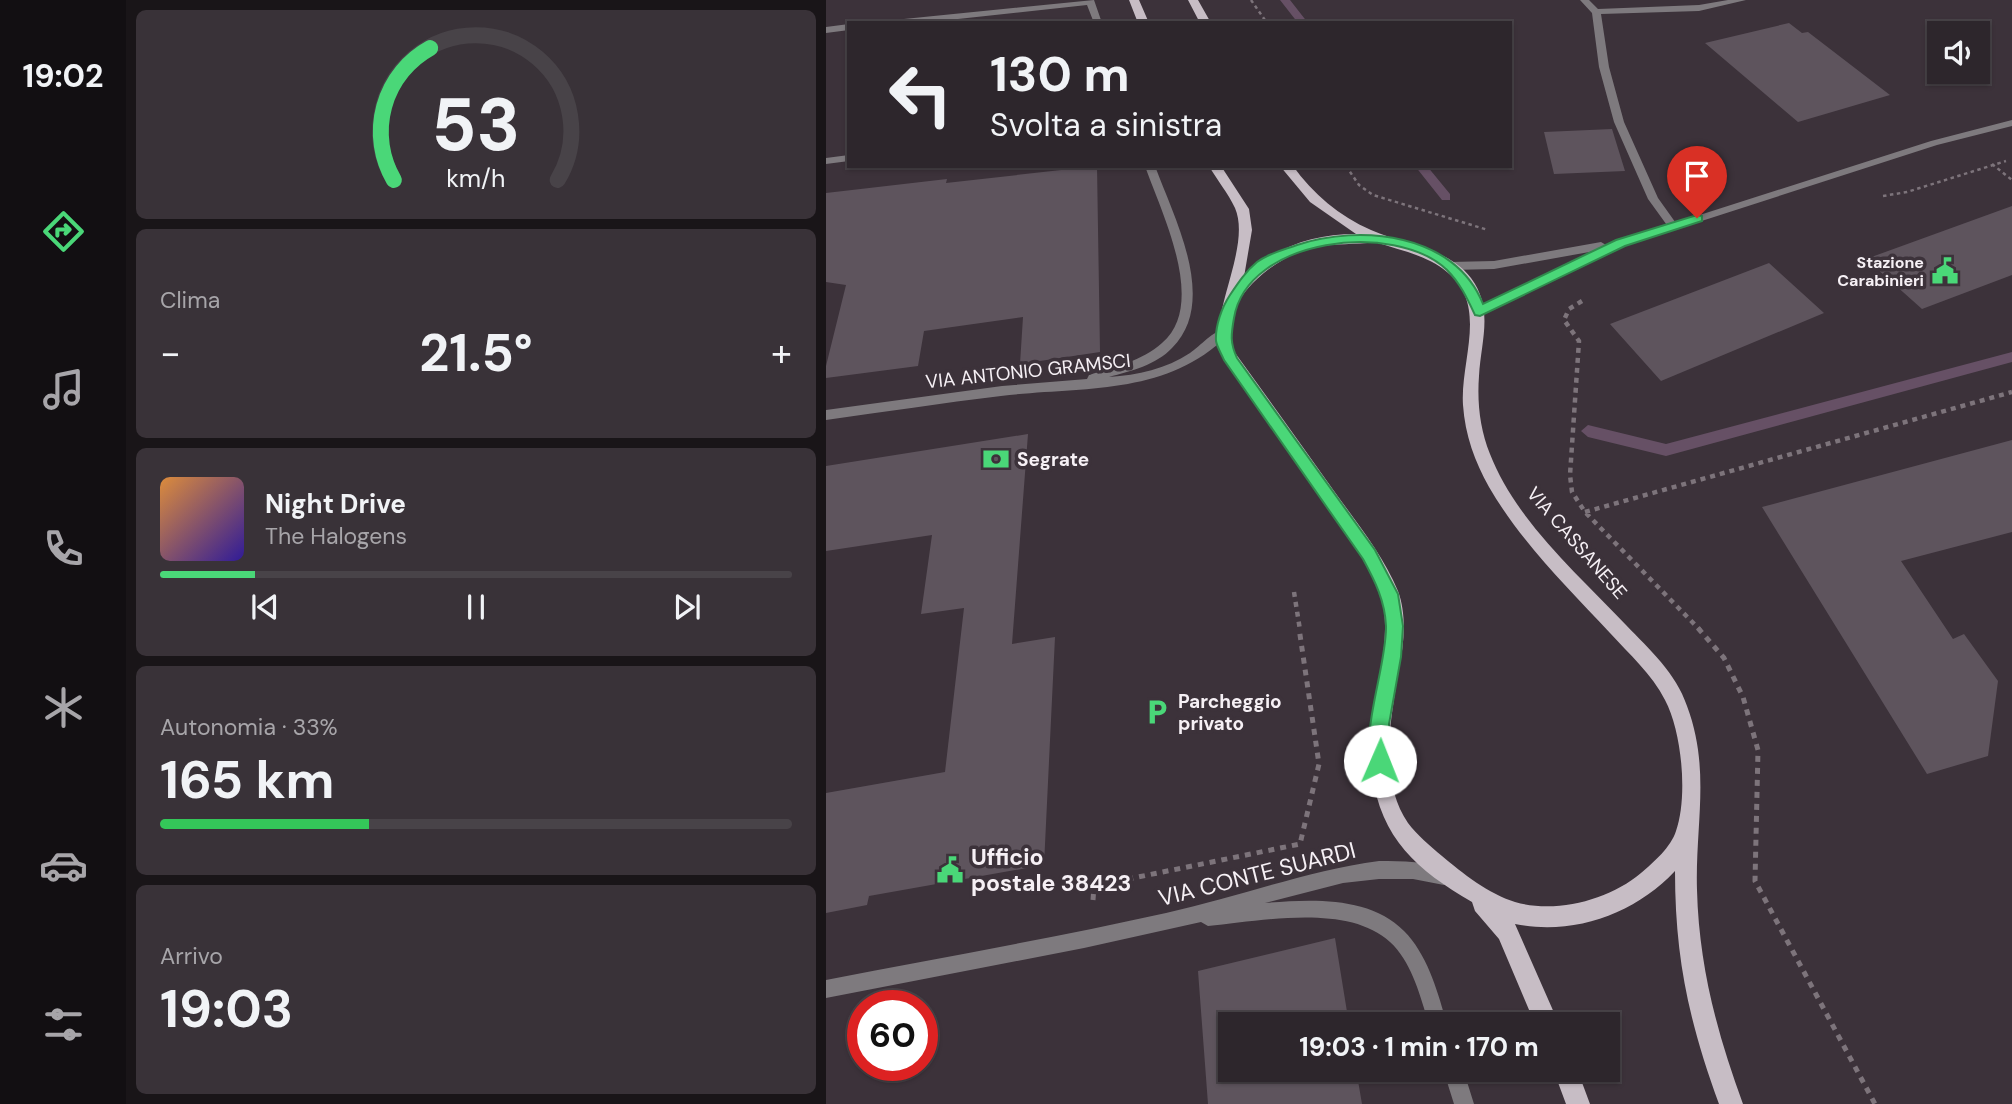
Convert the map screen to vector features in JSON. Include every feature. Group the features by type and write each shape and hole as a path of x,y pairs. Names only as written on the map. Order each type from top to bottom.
{"main road":[{"path":"1134,0 1143,21"},
{"path":"1193,0 1205,21"},
{"path":"1216,168 1234,192 1244,216 1244,246 1223,333"},
{"path":"1288,168 1307,192 1332,213 1379,239 1430,254 1450,265 1473,293 1480,311"},
{"path":"1229,306 1245,282 1261,266 1283,253 1323,241 1379,239"},
{"name":"VIA CASSANESE","path":"1480,311 1470,400 1473,431 1483,458 1501,492 1538,541 1665,682 1681,712 1689,749 1692,796 1686,838 1688,942 1713,1057 1731,1104"},
{"name":"VIA CASSANESE","path":"1223,333 1223,342 1231,360 1369,554 1390,594 1395,626 1380,724 1380,761 1386,801 1401,831 1452,879 1508,911 1540,918 1577,914 1618,901 1646,884 1666,865 1686,838"},
{"name":"VIA CASSANESE","path":"1474,892 1507,931 1542,1012"},
{"path":"1570,1082 1578,1104"}],"street":[{"path":"1584,0 1596,12 1604,67 1619,122 1653,199 1672,226"},
{"path":"1596,12 1699,8 1742,0"},
{"path":"912,21 1090,1 1097,21"},
{"path":"826,30 847,27"},
{"path":"1480,311 1620,243 1921,147 2012,123"},
{"path":"826,161 847,158"},
{"path":"1060,385 1105,375 1145,362 1174,341 1186,319 1190,293 1186,273 1151,168"},
{"path":"1450,265 1494,265 1620,243"},
{"name":"VIA ANTONIO GRAMSCI","path":"826,415 1060,385 1107,384 1150,376 1180,365 1207,348 1223,333"},
{"name":"VIA CONTE SUARDI","path":"826,989 1172,921 1306,884 1362,872 1418,870 1452,879"},
{"path":"1172,921 1288,910 1352,913 1376,922 1396,935 1414,960 1434,1012"},
{"path":"1457,1082 1464,1104"}],"path":[{"path":"1251,0 1266,21"},
{"path":"1992,164 2012,180"},
{"path":"1347,168 1359,185 1373,195 1492,231"},
{"path":"1585,512 2012,392"},
{"path":"1093,936 1094,886 1300,844 1319,764 1293,592"}],"building":[{"path":"1789,23 1802,33 1808,32 1890,95 1798,122 1705,43"},
{"path":"1612,129 1625,171 1554,174 1544,132"},
{"path":"1097,168 1100,352 1020,364 1023,317 924,331 918,366 826,378 826,366 846,285 826,282 826,193 947,179 946,183"},
{"path":"2012,206 2012,275 1922,309 1866,259"},
{"path":"1769,263 1824,313 1661,381 1610,324"},
{"path":"1028,434 1012,644 1055,637 1044,865 869,896 867,905 826,913 826,793 945,772 964,608 921,614 932,535 826,551 826,466"},
{"path":"2012,440 2012,532 1901,561 1953,639 1964,634 1998,681 1988,756 1927,774 1762,507"},
{"path":"1335,938 1347,1012 1218,1012 1218,1082 1358,1082 1362,1104 1208,1104 1198,971"}],"waterway":[{"path":"1285,0 1301,21"},
{"path":"1423,168 1446,197"},
{"path":"1588,431 1666,450 2012,357"}],"place":[{"name":"Stazione Carabinieri","path":"1945,271"},
{"name":"Segrate","path":"996,459"},
{"name":"Parcheggio privato","path":"1157,712"},
{"name":"Ufficio postale 38423","path":"950,870"}],"route":[{"path":"1380,761 1380,724 1395,626 1390,594 1369,554 1231,360 1223,342 1229,306 1245,282 1274,257 1323,241 1369,238 1405,245 1450,265 1473,293 1480,311 1620,243 1697,218"}]}
